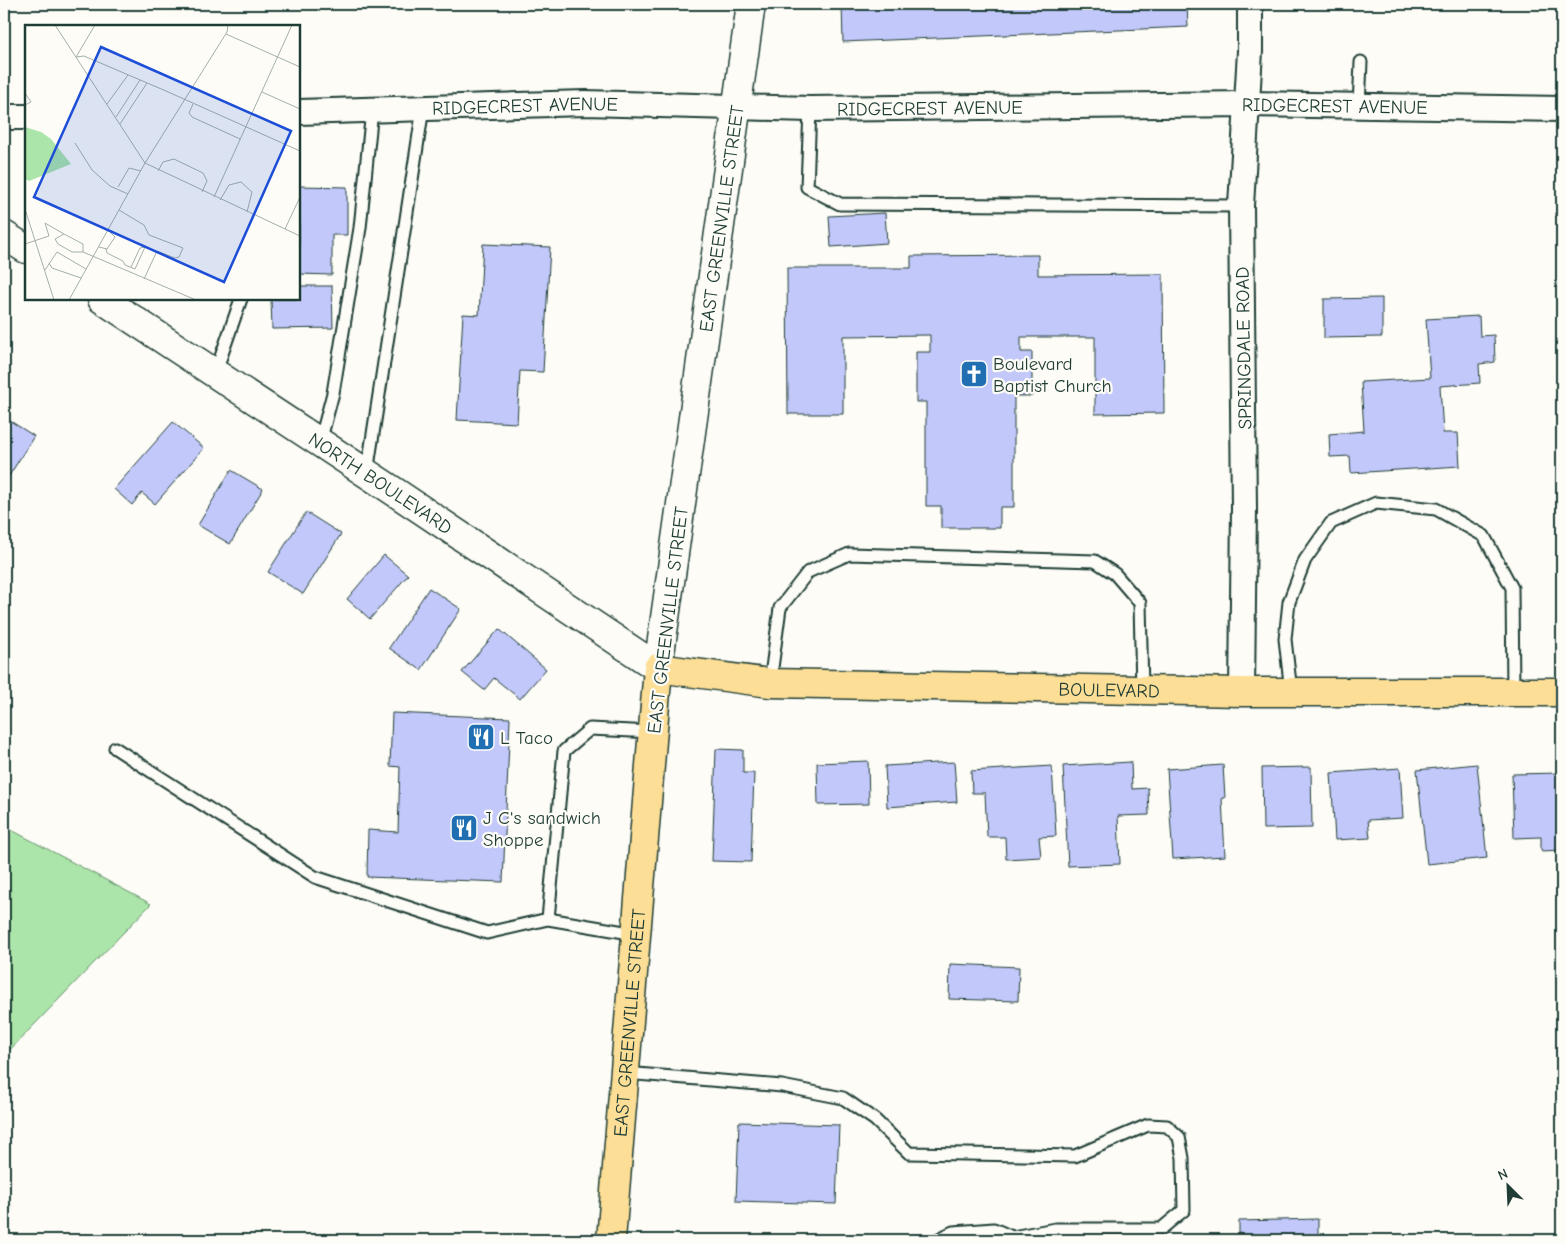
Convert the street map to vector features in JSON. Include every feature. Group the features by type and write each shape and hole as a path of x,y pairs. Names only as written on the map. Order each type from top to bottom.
{"main road":[{"name":"BOULEVARD","path":"658,668 770,683 1242,692 1562,692"},
{"name":"EAST GREENVILLE STREET","path":"611,1240 658,668"}],"street":[{"name":"EAST GREENVILLE STREET","path":"658,668 751,4"},
{"name":"SPRINGDALE ROAD","path":"1242,692 1244,508 1241,206 1250,51 1250,4"},
{"name":"RIDGECREST AVENUE","path":"300,112 585,103 810,109 1247,104 1562,109"},
{"path":"4,117 25,117"},
{"path":"4,235 25,248"},
{"name":"NORTH BOULEVARD","path":"104,300 658,668"}],"lane":[{"path":"1360,106 1361,62"},
{"path":"367,474 423,108"},
{"path":"810,109 807,187 840,204 1241,206"},
{"path":"320,442 332,393 360,228 372,110"},
{"path":"215,374 241,300"},
{"path":"1292,692 1285,640 1289,602 1304,560 1330,522 1376,503 1436,509 1484,536 1512,588 1513,692"},
{"path":"770,683 780,608 808,572 849,554 1094,560 1115,574 1140,603 1142,690"},
{"path":"548,919 564,751 590,729 653,732"},
{"path":"115,748 315,877 487,933 548,919 636,934"},
{"path":"625,1073 782,1086 843,1098 875,1120 909,1153 1075,1156 1148,1125 1167,1126 1179,1137 1183,1158 1184,1210 1161,1229 1055,1228 1011,1238 994,1229 953,1232 937,1240"}],"green space":[{"path":"4,826 151,904 4,1056"}],"building":[{"path":"842,4 1187,4 1188,27 843,42"},
{"path":"300,186 347,187 347,235 332,235 332,275 300,274"},
{"path":"885,213 887,243 831,247 829,216"},
{"path":"483,244 550,247 543,372 520,371 517,423 457,420 463,314 479,315"},
{"name":"Boulevard Baptist Church","path":"1038,255 1038,275 1163,274 1164,413 1095,414 1095,337 1021,337 1021,352 1032,352 1032,396 1014,396 1014,507 1000,507 1000,528 941,528 941,506 926,506 926,402 916,402 916,352 930,352 930,335 843,336 843,414 788,414 787,268 911,268 911,256"},
{"path":"300,286 332,286 333,328 272,329 271,300 300,300"},
{"path":"1382,298 1382,337 1324,338 1324,299"},
{"path":"1479,316 1480,336 1494,335 1495,362 1479,364 1480,383 1440,386 1443,433 1458,433 1460,466 1351,473 1350,456 1330,457 1329,434 1364,431 1361,382 1430,378 1426,319"},
{"path":"4,417 34,436 4,484"},
{"path":"173,422 204,448 155,504 142,493 132,505 114,489"},
{"path":"231,470 263,489 230,544 198,525"},
{"path":"306,512 341,534 303,594 268,572"},
{"path":"384,555 408,575 370,619 347,599"},
{"path":"429,588 461,609 421,670 389,648"},
{"path":"499,629 546,669 520,699 494,678 484,690 462,672"},
{"path":"392,713 510,718 503,882 367,877 368,830 398,832 400,767 390,766"},
{"path":"716,749 743,750 743,773 754,773 751,862 712,861"},
{"path":"868,761 869,804 818,805 817,763"},
{"path":"954,762 957,802 887,807 885,766"},
{"path":"1131,762 1132,789 1148,788 1149,815 1118,816 1120,864 1068,866 1063,766"},
{"path":"1477,764 1487,858 1427,864 1417,770"},
{"path":"1223,765 1225,798 1222,798 1225,856 1173,859 1167,769"},
{"path":"1052,766 1056,836 1039,837 1041,857 1006,859 1005,837 987,837 985,793 972,793 971,771"},
{"path":"1311,767 1312,828 1263,829 1262,768"},
{"path":"1400,768 1403,818 1368,820 1370,838 1335,840 1331,773"},
{"path":"1562,773 1562,850 1541,851 1541,837 1514,838 1512,774"},
{"path":"950,964 1019,967 1018,1001 949,999"},
{"path":"739,1122 839,1125 836,1204 736,1201"},
{"path":"1318,1219 1318,1240 1239,1240 1239,1221"}],"place":[{"name":"Boulevard Baptist Church","path":"974,374"},
{"name":"L Taco","path":"481,737"},
{"name":"J C's sandwich Shoppe","path":"464,828"}]}
